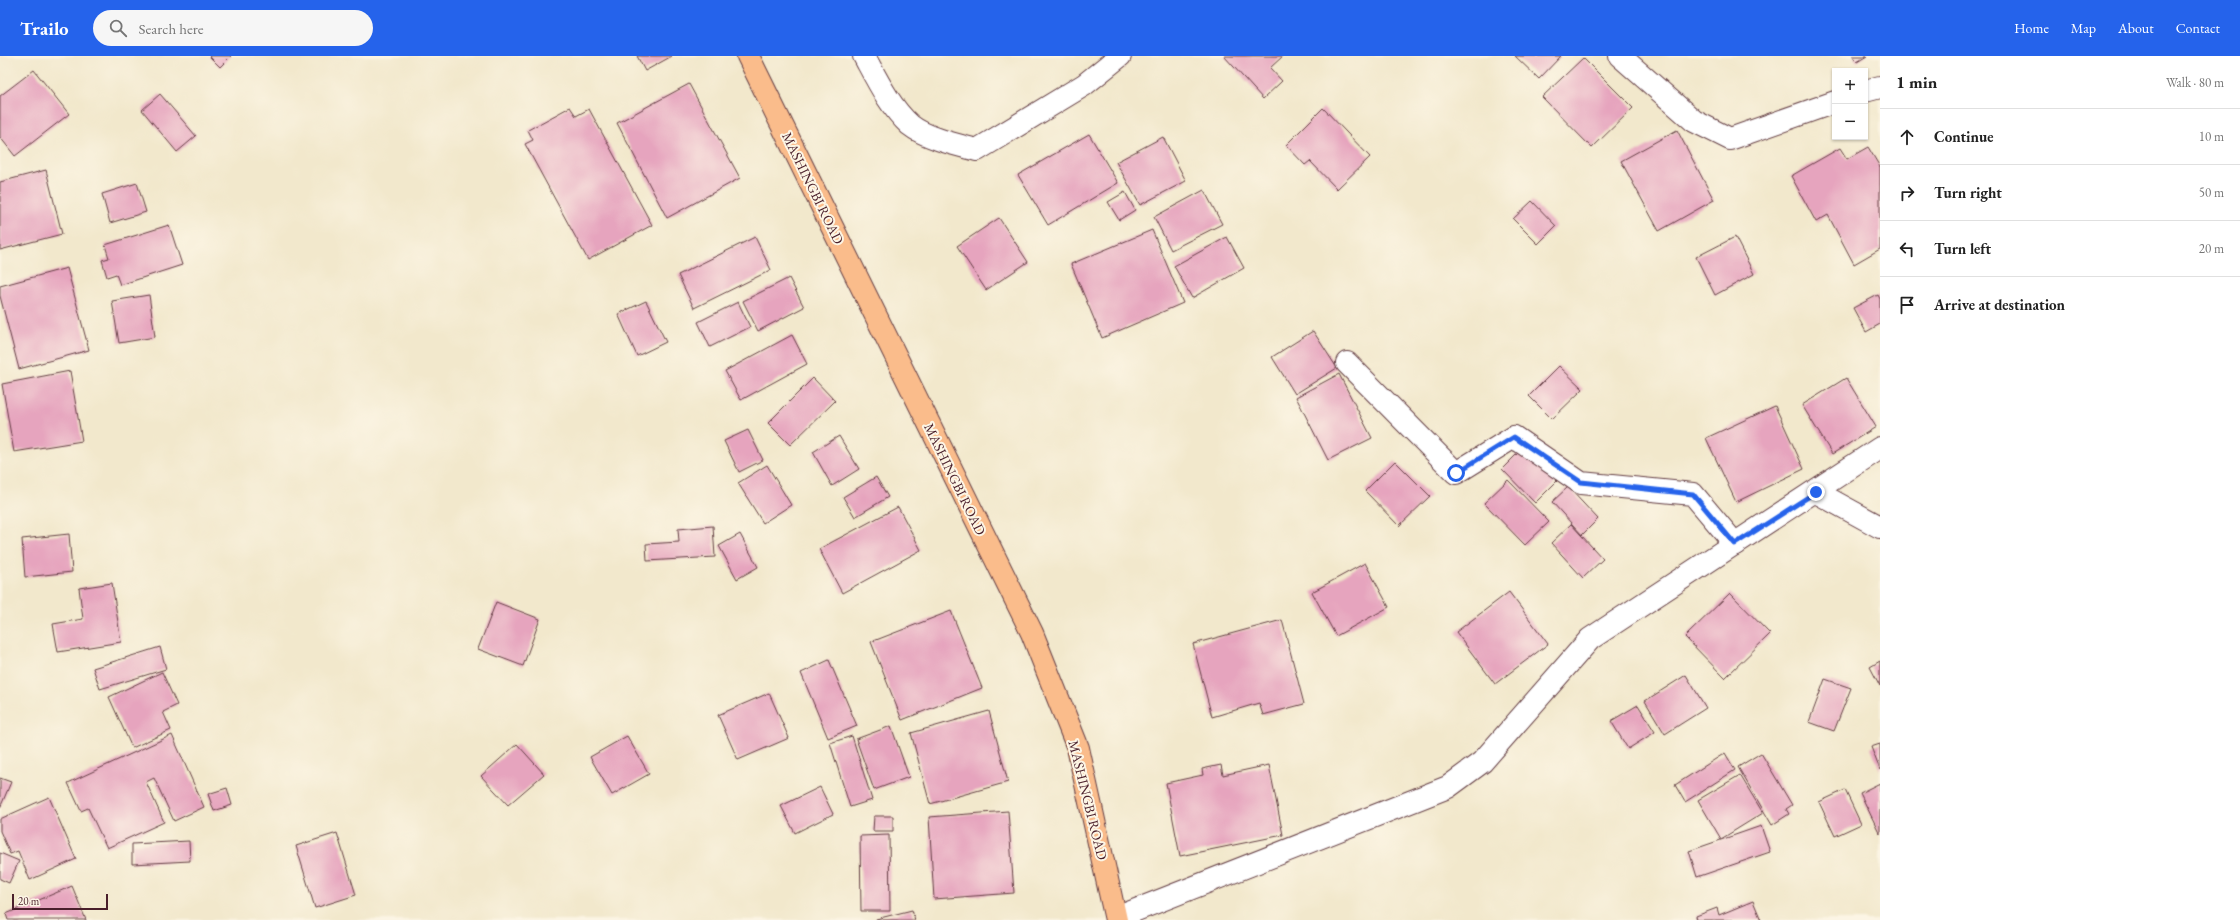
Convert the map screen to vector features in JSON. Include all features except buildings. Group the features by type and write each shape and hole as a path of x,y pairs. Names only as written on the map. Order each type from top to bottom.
{"main road":[{"name":"MASHINGBI ROAD","path":"748,56 1032,633 1078,748 1116,919"}],"street":[{"path":"864,56 883,92 911,125 945,143 977,150 1084,84 1120,56"},
{"path":"1620,56 1694,121 1730,139 1832,103"},
{"path":"1347,363 1456,473 1514,437 1581,482 1693,494 1735,544"},
{"path":"1116,919 1448,787 1482,762 1590,639 1816,492 1880,448"},
{"path":"1816,492 1880,527"}],"route":[{"path":"1456,473 1514,437 1581,482 1693,494 1735,544 1816,492"}]}
